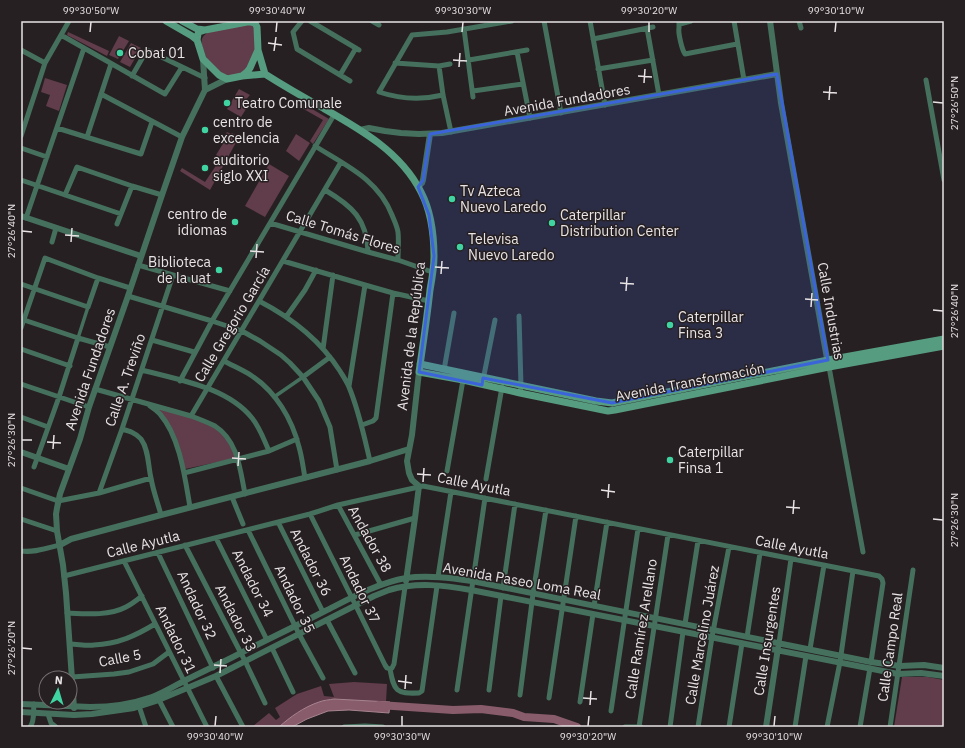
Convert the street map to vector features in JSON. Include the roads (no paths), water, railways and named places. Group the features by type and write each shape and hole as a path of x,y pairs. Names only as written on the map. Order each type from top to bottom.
{"main road":[{"path":"166,21 183,30 197,40"},
{"path":"183,30 188,29 185,22"},
{"path":"185,22 197,29 205,30"},
{"path":"248,22 258,24 258,50 265,74 227,79 219,75 203,59 197,40 199,32 248,22"},
{"path":"242,76 250,68 258,50"},
{"name":"Avenida de la República","path":"265,74 360,130 380,144 407,171 418,187 425,201 432,228 434,256 419,368"},
{"name":"Avenida Transformación","path":"419,368 444,370 503,386 564,398 606,403 632,403 863,357 944,339"},
{"name":"Avenida Transformación","path":"863,357 944,346"},
{"name":"Avenida Transformación","path":"419,368 463,380 483,381"}],"street":[{"path":"21,136 45,63 69,21"},
{"path":"302,21 293,32 296,49 350,81"},
{"path":"310,21 358,49 340,75"},
{"path":"372,21 379,25"},
{"path":"443,95 416,98 394,96 379,92 412,35 436,34 512,21"},
{"path":"544,21 561,113"},
{"path":"590,21 605,105"},
{"path":"691,21 679,23 684,53 687,54 738,44"},
{"path":"734,21 744,80"},
{"name":"Calle Industrias","path":"770,21 781,103 863,552"},
{"path":"799,21 801,28"},
{"path":"593,38 653,27"},
{"path":"647,28 659,95"},
{"path":"464,29 473,94 523,84"},
{"path":"61,36 166,94 182,67"},
{"path":"84,48 37,186 24,217 141,256"},
{"path":"21,50 45,63"},
{"path":"132,76 147,50 205,78"},
{"path":"469,60 527,50"},
{"path":"517,52 530,118"},
{"path":"203,59 205,90 227,79"},
{"path":"598,69 653,60"},
{"path":"87,137 111,64"},
{"path":"395,64 439,66 450,64"},
{"path":"439,66 443,95 451,132"},
{"name":"Avenida Fundadores","path":"360,130 369,128 401,133 430,134 451,132 777,74"},
{"path":"926,80 944,180"},
{"name":"Avenida Fundadores","path":"72,670 64,565 57,531 56,514 58,500 182,138 205,90"},
{"path":"101,94 182,138"},
{"path":"180,381 194,352 334,115"},
{"path":"57,128 141,154 152,122"},
{"path":"418,187 424,180 430,134"},
{"path":"315,146 358,172 377,189 386,203 398,231 398,260"},
{"path":"21,148 47,157"},
{"name":"Calle Gregorio García","path":"191,416 341,162"},
{"path":"65,195 77,167 132,186 162,194"},
{"path":"21,180 121,214"},
{"path":"117,224 132,186"},
{"path":"325,190 346,204 358,217 363,225 367,238 368,252"},
{"name":"Calle Tomás Flores","path":"270,222 398,260 432,272"},
{"path":"52,242 56,228"},
{"path":"21,328 45,258 98,278 130,288"},
{"path":"283,260 393,293 429,301"},
{"path":"138,264 173,276 230,291"},
{"path":"286,317 305,290 316,270"},
{"path":"323,349 333,275"},
{"name":"Calle A. Treviño","path":"99,493 173,276"},
{"path":"34,467 70,366 98,278"},
{"path":"21,284 88,307"},
{"path":"349,388 365,285"},
{"path":"362,425 373,421 376,418 393,293"},
{"path":"128,296 242,331 271,348 290,363 303,377 319,401 330,427 337,470"},
{"path":"259,301 299,326 318,342 330,356 349,388 362,425 370,461"},
{"path":"444,370 454,313"},
{"path":"519,316 521,390"},
{"path":"24,320 78,338 110,346"},
{"path":"483,381 495,320"},
{"path":"152,340 194,352"},
{"path":"21,349 70,366"},
{"path":"274,397 330,356"},
{"path":"224,361 259,381 286,413 300,449 305,478"},
{"name":"Avenida de la República","path":"419,368 412,435 407,461 408,473 412,480 419,486"},
{"path":"142,370 208,388 230,399 239,405 252,419 262,434 269,451"},
{"path":"447,471 463,380"},
{"path":"21,384 89,407"},
{"path":"486,479 503,386"},
{"path":"95,389 191,416 206,421 214,426 226,435 238,459 244,494"},
{"path":"148,404 159,413 171,432 184,473 190,507"},
{"path":"21,417 48,427"},
{"name":"Calle Ayutla","path":"122,429 132,432 142,440 161,515"},
{"path":"184,473 269,451 297,439"},
{"name":"Calle Ayutla","path":"60,545 71,539 337,470 409,449"},
{"path":"21,452 69,470"},
{"path":"21,488 58,500 99,493 151,478"},
{"path":"419,486 405,587 391,668 394,687 397,690 409,694 419,694 422,691 437,586"},
{"name":"Calle Ayutla","path":"64,576 310,514 338,505 422,486 879,576 883,583 870,665"},
{"path":"438,577 451,492"},
{"path":"232,497 243,524"},
{"path":"457,690 485,498"},
{"path":"503,588 516,504"},
{"name":"Andador 38","path":"338,505 382,585"},
{"path":"520,694 546,510"},
{"name":"Andador 37","path":"310,514 385,665 387,668 391,668"},
{"path":"549,698 576,516"},
{"path":"354,535 415,518"},
{"path":"21,519 57,531"},
{"name":"Andador 36","path":"278,522 323,612"},
{"path":"594,606 607,522"},
{"path":"611,711 638,529"},
{"name":"Andador 35","path":"248,530 299,634 323,678"},
{"name":"Calle Ramírez Arellano","path":"640,727 668,534"},
{"name":"Andador 34","path":"216,538 268,640"},
{"path":"685,624 698,541"},
{"path":"21,550 29,552 60,545"},
{"name":"Andador 33","path":"185,546 241,653 265,703"},
{"name":"Calle Marcelino Juárez","path":"698,727 712,637 729,547"},
{"name":"Andador 32","path":"158,553 213,668"},
{"path":"747,637 760,553"},
{"name":"Calle Insurgentes","path":"766,727 791,559"},
{"name":"Andador 31","path":"124,561 207,727"},
{"path":"810,650 824,565"},
{"name":"Calle Campo Real","path":"890,727 913,570"},
{"path":"827,727 840,659 854,571"},
{"name":"Avenida Paseo Loma Real","path":"139,704 352,598 382,585 406,578 438,577 472,581 779,643 840,659 870,665 898,674 927,673 944,676"},
{"name":"Avenida Paseo Loma Real","path":"21,712 74,715 92,714 159,700 216,676 389,590 419,585 455,587 806,656 840,659"},
{"path":"68,613 102,613 113,611 125,608 142,596"},
{"path":"489,690 502,596"},
{"path":"580,702 593,614"},
{"path":"327,620 355,673"},
{"path":"70,644 93,645 116,642 137,635 155,624"},
{"path":"670,727 683,632"},
{"path":"729,727 742,643"},
{"path":"272,648 293,692"},
{"name":"Calle 5","path":"78,677 129,672 153,664 169,652"},
{"path":"795,727 806,656"},
{"path":"860,727 870,665"},
{"name":"Avenida Paseo Loma Real","path":"870,665 928,666 944,668"},
{"path":"927,673 928,666"},
{"path":"216,676 243,727"},
{"path":"159,700 173,727"},
{"name":"Avenida Paseo Loma Real","path":"21,704 38,704"},
{"path":"30,727 33,723 34,704"},
{"path":"139,704 146,727"},
{"name":"Avenida Paseo Loma Real","path":"78,706 125,706"},
{"name":"Avenida Fundadores","path":"74,710 74,715"},
{"path":"48,714 51,723 56,727"},
{"path":"625,726 640,727"},
{"path":"344,727 383,727"}],"waterway":[{"path":"379,705 453,710 481,709 513,713 524,717 554,719 577,727"}],"place":[{"name":"Cobat 01","path":"120,53"},
{"name":"Teatro Comunale","path":"227,103"},
{"name":"centro de excelencia","path":"205,130"},
{"name":"auditorio siglo XXI","path":"205,168"},
{"name":"Tv Azteca Nuevo Laredo","path":"452,199"},
{"name":"centro de idiomas","path":"235,222"},
{"name":"Caterpillar Distribution Center","path":"552,223"},
{"name":"Televisa Nuevo Laredo","path":"460,247"},
{"name":"Biblioteca de la uat","path":"219,270"},
{"name":"Caterpillar Finsa 3","path":"670,325"},
{"name":"Caterpillar Finsa 1","path":"670,460"}]}
